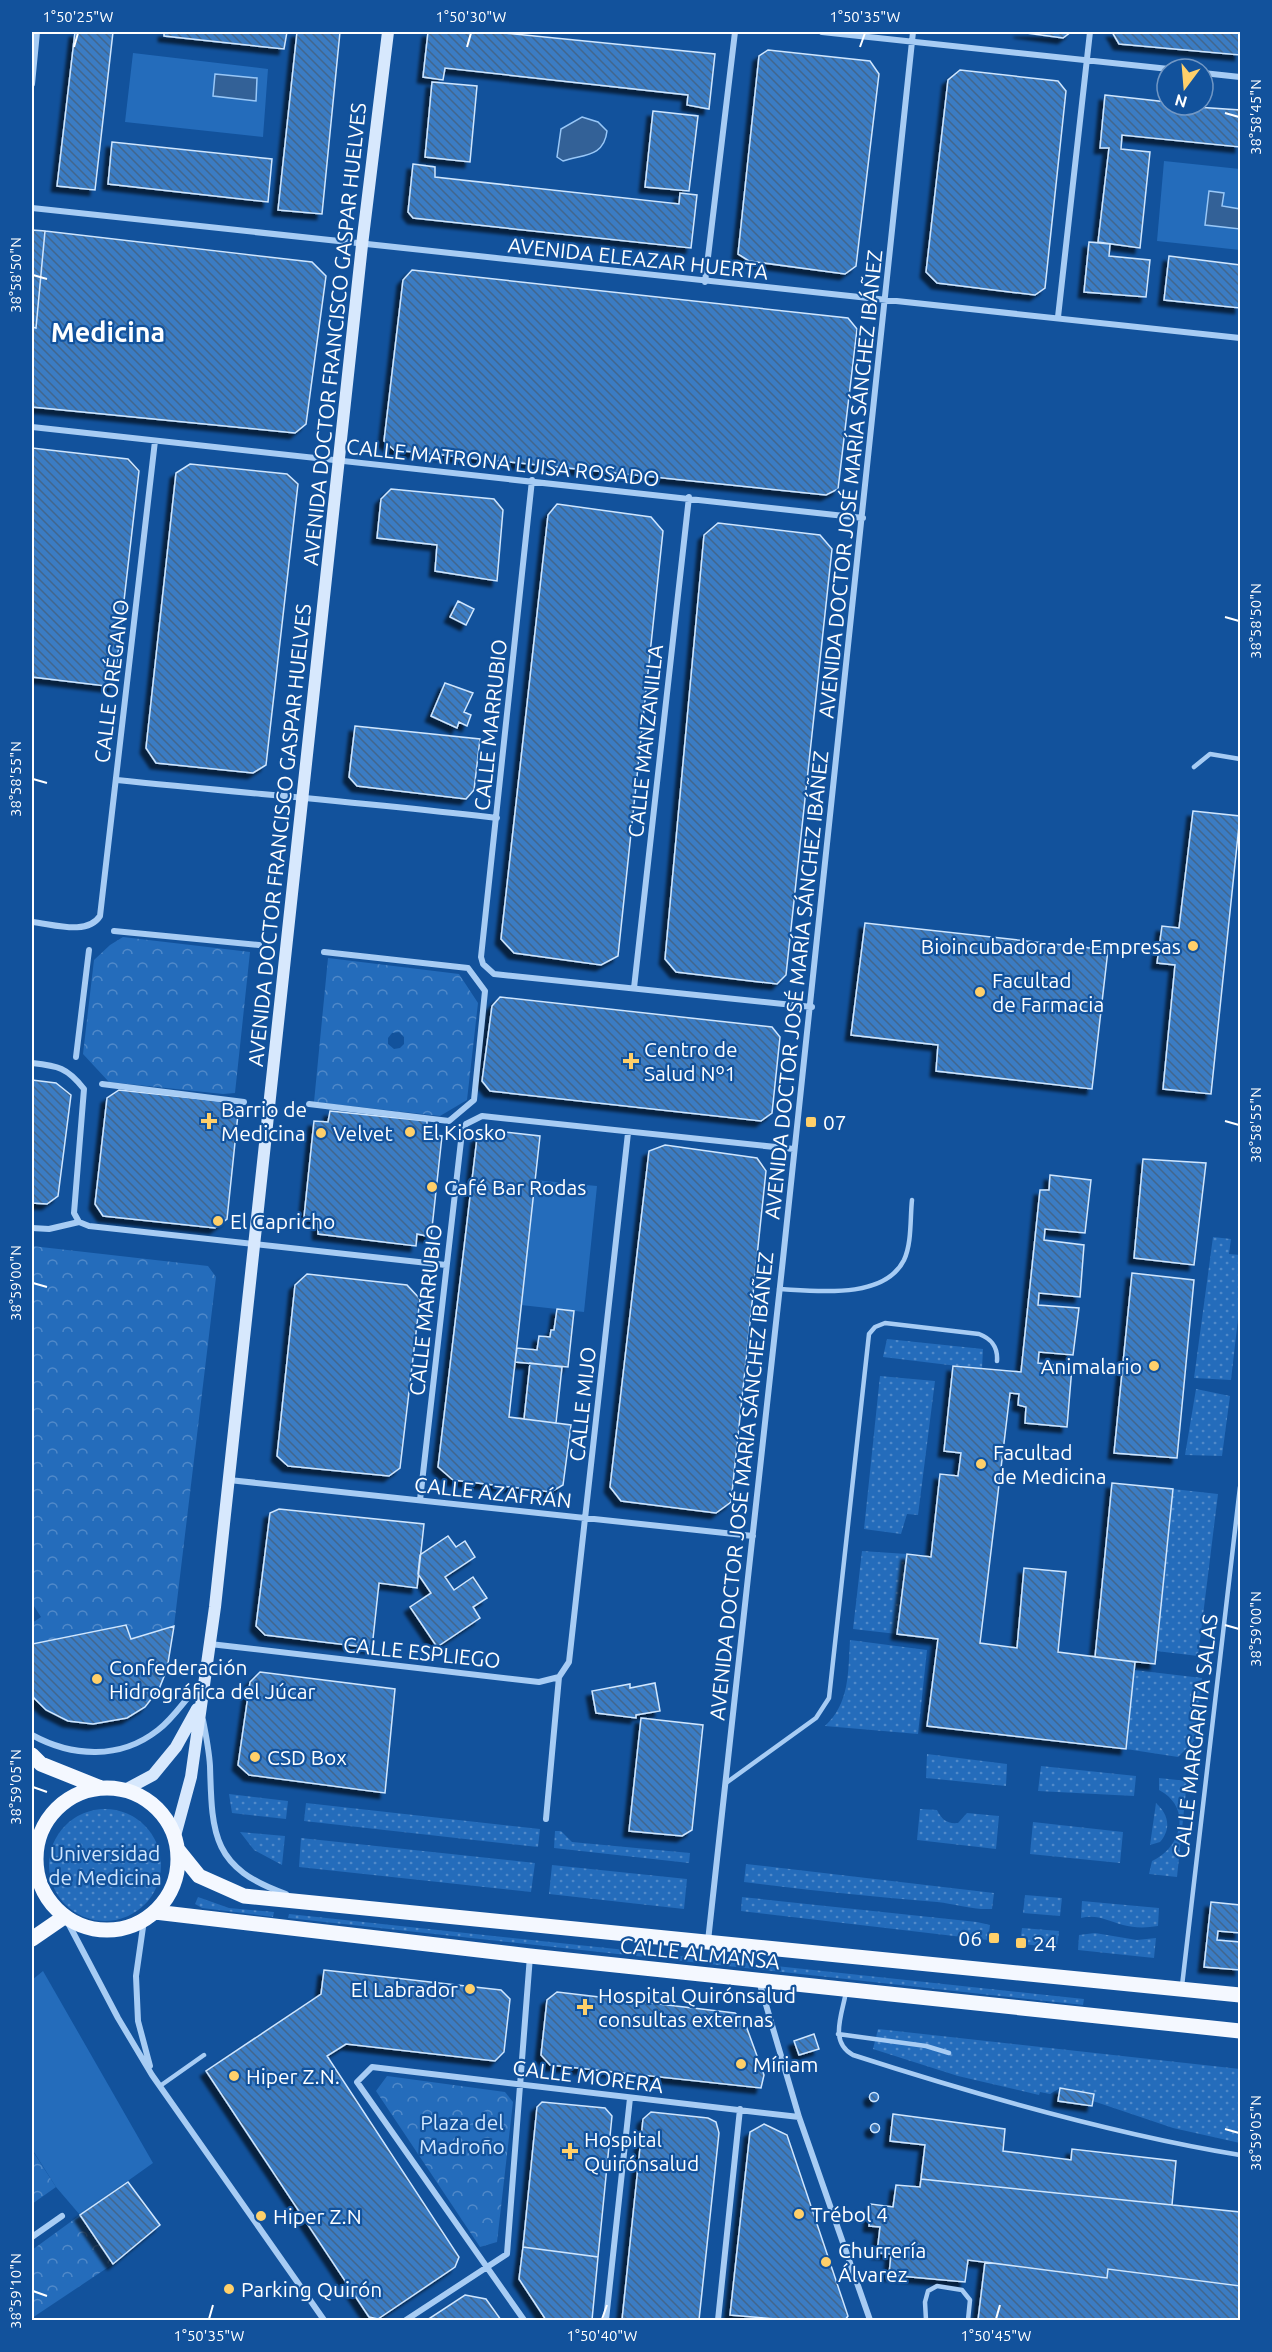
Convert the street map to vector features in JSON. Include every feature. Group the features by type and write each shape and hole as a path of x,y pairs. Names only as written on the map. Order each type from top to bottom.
{"main road":[{"path":"32,1755 41,1764 101,1788 125,1790 147,1800 164,1816 176,1843 174,1884 149,1916 116,1930 87,1928 64,1917 35,1887 35,1830 75,1795 101,1788"},
{"name":"CALLE ALMANSA","path":"176,1843 199,1876 244,1896 1240,1995"},
{"name":"CALLE ALMANSA","path":"149,1916 1240,2031"},
{"path":"32,1939 64,1917"}],"street":[{"path":"32,84 38,32"},
{"name":"AVENIDA DOCTOR FRANCISCO GASPAR HUELVES","path":"176,1843 191,1777 210,1644 362,245 388,32"},
{"path":"705,282 735,32"},
{"path":"822,32 1155,67"},
{"name":"AVENIDA DOCTOR JOSÉ MARÍA SÁNCHEZ IBÁÑEZ","path":"708,1941 794,1149 812,1007 913,32"},
{"path":"1058,317 1090,32"},
{"path":"1215,74 1240,77"},
{"name":"AVENIDA ELEAZAR HUERTA","path":"32,208 1240,338"},
{"name":"CALLE MATRONA LUISA ROSADO","path":"32,427 339,462 689,497 863,518"},
{"name":"CALLE ORÉGANO","path":"32,922 86,928 95,924 100,916 155,441"},
{"name":"CALLE MARRUBIO","path":"532,480 482,957 488,971 494,974 634,988"},
{"name":"CALLE MANZANILLA","path":"634,988 689,497"},
{"path":"117,780 303,799 364,802 496,818"},
{"path":"114,931 259,945"},
{"path":"75,1057 89,950"},
{"path":"309,1104 449,1121 474,1100 485,990 468,968 324,952"},
{"path":"634,988 812,1007"},
{"path":"32,1063 57,1065 72,1073 84,1089 74,1213 79,1222"},
{"path":"102,1084 244,1102"},
{"name":"CALLE MARRUBIO","path":"420,1500 446,1265 462,1132 465,1124 482,1116 628,1132"},
{"path":"628,1132 794,1149"},
{"name":"CALLE MIJO","path":"546,1820 559,1677 569,1662 628,1132"},
{"path":"32,1228 49,1229 79,1222 89,1226 446,1265"},
{"name":"CALLE AZAFRÁN","path":"229,1479 753,1536"},
{"name":"CALLE ESPLIEGO","path":"210,1644 539,1682 559,1677"},
{"path":"32,1735 52,1746 85,1754 112,1751 136,1744 160,1729 205,1679"},
{"name":"AVENIDA DOCTOR FRANCISCO GASPAR HUELVES","path":"125,1790 153,1775 176,1747 201,1702"},
{"name":"CALLE ALMANSA","path":"201,1702 210,1762 212,1824 223,1850 242,1874 265,1887 315,1903"},
{"path":"149,1916 136,1976 138,2021 152,2075"},
{"path":"64,1917 118,2018 152,2075 324,2320"},
{"path":"406,2320 507,2254 530,1956"},
{"path":"759,1980 799,2116 870,2320"},
{"name":"CALLE MORERA","path":"486,2267 357,2082 372,2067 799,2116"},
{"path":"606,2320 630,2098"},
{"path":"718,2320 740,2109"},
{"path":"32,2236 62,2216"},
{"path":"486,2267 524,2320"}],"lane":[{"path":"1194,766 1210,754 1240,759"},
{"path":"779,1289 841,1290 881,1284 894,1274 904,1259 912,1200"},
{"path":"726,1783 816,1718 829,1698 869,1334 875,1327 885,1323 979,1334 994,1344 998,1352 997,1361"},
{"name":"CALLE MARGARITA SALAS","path":"1182,1989 1240,1487"},
{"path":"846,1990 838,2041 843,2050 853,2055 1138,2137 1240,2155"},
{"path":"838,2034 926,2046 949,2053"},
{"path":"160,2086 204,2055"},
{"path":"926,2320 925,2302 928,2291 937,2286 962,2290 970,2300 968,2320"}],"green space":[{"path":"133,53 268,69 263,137 125,122"},
{"path":"1164,161 1240,169 1240,250 1157,241"},
{"path":"123,937 250,952 235,1093 223,1094 109,1082 83,1054 94,960 110,945"},
{"path":"328,958 459,974 478,1003 467,1100 440,1116 314,1102","holes":["399,1032 404,1037 404,1044 400,1048 394,1049 388,1044 388,1038 392,1033"]},
{"path":"535,1180 597,1186 584,1312 521,1305"},
{"path":"1213,1237 1231,1239 1229,1254 1240,1255 1240,1301 1231,1380 1194,1378"},
{"path":"32,1246 208,1266 216,1277 174,1626 131,1639 126,1625 32,1644 32,1623 41,1617 32,1603"},
{"path":"887,1339 983,1349 982,1369 883,1357"},
{"path":"880,1376 935,1381 918,1515 907,1514 901,1534 864,1529"},
{"path":"1196,1389 1230,1396 1222,1456 1185,1455"},
{"path":"1173,1489 1218,1494 1198,1656 1156,1651"},
{"path":"862,1551 907,1554 897,1634 853,1629"},
{"path":"850,1640 927,1650 918,1734 825,1726 833,1717 843,1697 848,1675"},
{"path":"1134,1670 1202,1678 1195,1740 1178,1757 1126,1749"},
{"path":"927,1754 1007,1764 1006,1786 926,1778"},
{"path":"1041,1766 1136,1776 1134,1796 1038,1791"},
{"path":"1159,1778 1187,1781 1177,1877 1149,1874 1152,1861 1170,1846 1179,1827 1176,1806 1159,1790"},
{"path":"229,1794 288,1801 286,1819 232,1813"},
{"path":"306,1803 540,1829 538,1847 304,1821"},
{"path":"1156,1803 1166,1816 1167,1826 1160,1842 1150,1845"},
{"name":"Universidad de Medicina","path":"105,1809 126,1814 144,1826 156,1844 161,1865 156,1886 144,1904 126,1916 105,1921 84,1916 66,1904 54,1886 49,1865 54,1844 66,1826 84,1814"},
{"path":"920,1809 937,1810 945,1821 951,1823 958,1823 967,1813 999,1816 996,1849 917,1840"},
{"path":"1033,1822 1123,1832 1120,1863 1030,1854"},
{"path":"555,1831 561,1831 572,1842 690,1853 689,1863 554,1848"},
{"path":"240,1832 285,1836 282,1865 254,1850"},
{"path":"301,1838 535,1863 531,1892 299,1867"},
{"path":"746,1864 994,1893 992,1909 744,1882"},
{"path":"552,1865 687,1879 684,1909 549,1894"},
{"path":"1025,1895 1062,1898 1060,1916 1023,1913"},
{"path":"198,1897 229,1908 274,1912 273,1917 202,1908 195,1904"},
{"path":"742,1897 977,1922 990,1925 988,1940 741,1911"},
{"path":"1082,1901 1159,1908 1158,1926 1136,1927 1097,1917 1081,1918"},
{"path":"289,1914 1084,1999 1083,2005 288,1918"},
{"path":"1022,1928 1059,1931 1057,1947 1020,1944"},
{"path":"1095,1933 1137,1940 1156,1938 1154,1958 1078,1950 1079,1935"},
{"path":"43,1971 153,2163 80,2215 56,2187 32,2149 32,1980"},
{"path":"878,2029 1240,2069 1240,2143 1173,2128 1093,2101 1093,2094 1060,2088 1050,2094 1040,2092 1039,2095 958,2076 873,2049"},
{"name":"Plaza del Madroño","path":"387,2076 505,2092 513,2102 497,2242 480,2247 376,2091"},
{"path":"32,2150 56,2187 32,2204"},
{"path":"80,2215 113,2264 32,2318 32,2250"}],"shaded area":[{"path":"215,74 257,78 256,101 213,96"},
{"path":"582,117 598,122 607,131 605,140 597,151 591,154 563,161 557,157 561,129"},
{"path":"1209,191 1224,193 1222,206 1240,209 1240,229 1205,225"}],"building":[{"path":"75,32 113,32 95,190 57,186"},
{"path":"164,32 287,32 284,49 164,36"},
{"path":"297,32 340,32 322,214 278,210"},
{"path":"428,32 494,32 715,54 709,109 687,105 688,95 445,68 443,80 423,77"},
{"path":"1019,32 1071,32 1063,38"},
{"path":"1112,32 1240,32 1240,55 1119,44"},
{"path":"768,50 870,61 879,74 856,266 845,274 749,261 738,254 759,56"},
{"path":"960,70 1058,81 1066,91 1045,288 1035,295 937,283 926,272 948,80"},
{"path":"432,82 477,86 470,162 425,157"},
{"path":"1105,95 1155,101 1155,117 1215,117 1215,108 1240,110 1240,147 1122,135 1121,149 1150,152 1140,248 1098,242 1109,148 1100,148"},
{"path":"653,111 698,116 689,191 645,187"},
{"path":"112,142 272,159 268,202 108,184"},
{"path":"413,164 435,167 435,177 679,204 680,193 697,195 691,248 413,218 408,212"},
{"path":"32,230 45,231 36,328 32,327"},
{"path":"45,231 312,262 326,276 306,424 295,433 32,407 32,327 36,328"},
{"path":"1089,242 1110,244 1109,256 1150,260 1146,297 1084,292"},
{"path":"1169,256 1240,265 1240,308 1164,300"},
{"path":"412,270 848,318 857,329 838,489 826,495 394,450 384,441 403,280"},
{"path":"32,448 128,459 139,471 114,687 32,677"},
{"path":"190,464 287,474 298,484 266,765 253,773 156,763 146,748 176,473"},
{"path":"391,489 494,499 503,510 497,581 435,571 437,545 377,538 381,499"},
{"path":"557,504 651,517 663,531 618,956 601,965 514,953 501,939 548,515"},
{"path":"718,523 820,535 832,549 786,975 777,984 676,972 665,959 704,535"},
{"path":"458,601 474,609 466,625 450,617"},
{"path":"445,683 473,693 464,712 471,715 467,726 459,722 457,728 431,716"},
{"path":"355,726 480,739 474,790 466,799 357,786 349,777"},
{"name":"Bioincubadora de Empresas","path":"1193,811 1240,816 1211,1094 1163,1089 1175,965 1157,963 1162,926 1179,928"},
{"name":"Facultad de Farmacia","path":"865,923 1108,950 1092,1089 936,1071 938,1045 851,1035"},
{"name":"Centro de Salud Nº1","path":"500,997 772,1027 780,1037 772,1113 761,1121 490,1091 482,1081 492,1006"},
{"path":"32,1080 56,1083 71,1095 58,1196 47,1204 32,1203"},
{"path":"119,1090 230,1102 238,1114 227,1219 215,1228 103,1216 95,1204 107,1098"},
{"path":"330,1111 427,1121 427,1134 442,1136 431,1237 417,1234 416,1246 318,1234 318,1219 304,1217 314,1121 328,1122"},
{"path":"487,1130 540,1136 509,1417 571,1425 563,1485 551,1492 453,1480 438,1467 477,1138"},
{"path":"665,1145 757,1158 766,1171 731,1502 716,1513 621,1501 610,1487 649,1151"},
{"path":"1143,1159 1206,1163 1194,1265 1134,1258"},
{"name":"Facultad de Medicina","path":"1050,1175 1091,1180 1085,1233 1045,1229 1044,1240 1084,1245 1080,1297 1039,1293 1038,1305 1079,1308 1073,1355 1039,1352 1038,1363 1072,1367 1067,1427 1025,1423 1026,1407 1018,1405 1019,1394 1010,1393 980,1643 1017,1648 1024,1568 1066,1572 1058,1652 1135,1662 1126,1749 927,1726 938,1639 897,1634 907,1554 931,1557 940,1474 958,1476 961,1453 944,1451 953,1366 1021,1372 1040,1190 1049,1190"},
{"name":"Animalario","path":"1132,1273 1194,1280 1177,1458 1114,1453"},
{"path":"307,1274 407,1285 420,1299 400,1468 389,1476 288,1466 277,1456 295,1285"},
{"path":"557,1309 574,1311 568,1367 515,1362 517,1348 537,1350 539,1336 550,1337 551,1330 554,1330"},
{"path":"530,1363 562,1367 556,1423 524,1419"},
{"path":"1112,1483 1173,1489 1155,1664 1095,1657"},
{"path":"279,1509 424,1524 417,1588 379,1583 372,1648 265,1635 256,1626 270,1513"},
{"path":"448,1536 456,1547 465,1541 475,1557 445,1577 454,1590 473,1577 487,1598 473,1607 480,1618 437,1647 410,1607 431,1593 418,1574 420,1555"},
{"name":"Confederación Hidrográfica del Júcar","path":"126,1625 131,1639 174,1626 167,1669 159,1689 145,1707 127,1718 93,1724 68,1721 46,1710 34,1698 32,1694 32,1644"},
{"path":"260,1672 395,1689 385,1793 249,1775 238,1765 250,1682"},
{"path":"655,1683 660,1711 636,1715 636,1718 596,1713 592,1691 630,1684 630,1688"},
{"path":"641,1718 703,1725 692,1830 682,1836 629,1831"},
{"path":"1211,1902 1240,1905 1240,1933 1218,1931 1217,1940 1240,1942 1240,1970 1204,1967"},
{"path":"324,1970 501,1990 510,1999 504,2052 495,2061 346,2044 327,2056 459,2257 455,2267 378,2319 369,2317 206,2071 321,1994"},
{"path":"557,1992 735,2013 745,2023 764,2075 761,2088 550,2065 541,2055 547,2000"},
{"path":"814,2034 819,2049 799,2055 794,2041"},
{"path":"1060,2088 1094,2094 1092,2106 1058,2101"},
{"path":"874,2093 878,2097 874,2101 870,2097"},
{"name":"Hospital Quirónsalud","path":"542,2102 605,2108 612,2116 598,2257 523,2247 537,2107"},
{"path":"651,2112 708,2118 716,2122 719,2133 699,2320 622,2320 643,2119"},
{"path":"893,2114 1005,2129 1003,2151 1071,2160 1072,2149 1176,2161 1172,2205 921,2179 925,2145 890,2141"},
{"path":"764,2124 787,2135 848,2316 845,2320 788,2320 730,2315 750,2132"},
{"path":"875,2124 879,2128 875,2132 871,2128"},
{"path":"921,2179 1240,2212 1240,2286 1108,2269 1107,2278 968,2260 965,2282 889,2275 891,2254 877,2253 880,2227 869,2226 871,2204 893,2207 896,2185 920,2187"},
{"path":"128,2182 160,2225 113,2264 80,2215"},
{"path":"523,2247 598,2257 592,2320 546,2320 519,2279"},
{"path":"985,2262 1107,2278 1108,2269 1240,2286 1240,2320 978,2320"},
{"path":"465,2295 486,2299 501,2320 427,2320"}],"place":[{"name":"Bioincubadora de Empresas","path":"1193,946"},
{"name":"Facultad de Farmacia","path":"980,992"},
{"name":"Centro de Salud Nº1","path":"631,1061"},
{"name":"Barrio de Medicina","path":"209,1121"},
{"name":"07","path":"811,1122"},
{"name":"El Kiosko","path":"410,1132"},
{"name":"Velvet","path":"321,1133"},
{"name":"Café Bar Rodas","path":"432,1187"},
{"name":"El Capricho","path":"218,1221"},
{"name":"Animalario","path":"1154,1366"},
{"name":"Facultad de Medicina","path":"981,1464"},
{"name":"Confederación Hidrográfica del Júcar","path":"97,1679"},
{"name":"CSD Box","path":"255,1757"},
{"name":"06","path":"994,1938"},
{"name":"24","path":"1021,1943"},
{"name":"El Labrador","path":"470,1989"},
{"name":"Hospital Quirónsalud consultas externas","path":"585,2007"},
{"name":"Míriam","path":"741,2064"},
{"name":"Hiper Z.N.","path":"234,2076"},
{"name":"Hospital Quirónsalud","path":"570,2151"},
{"name":"Trébol 4","path":"799,2214"},
{"name":"Hiper Z.N","path":"261,2216"},
{"name":"Churrería Álvarez","path":"826,2262"},
{"name":"Parking Quirón","path":"229,2289"}],"district":[{"name":"Medicina","path":"108,332"}]}
